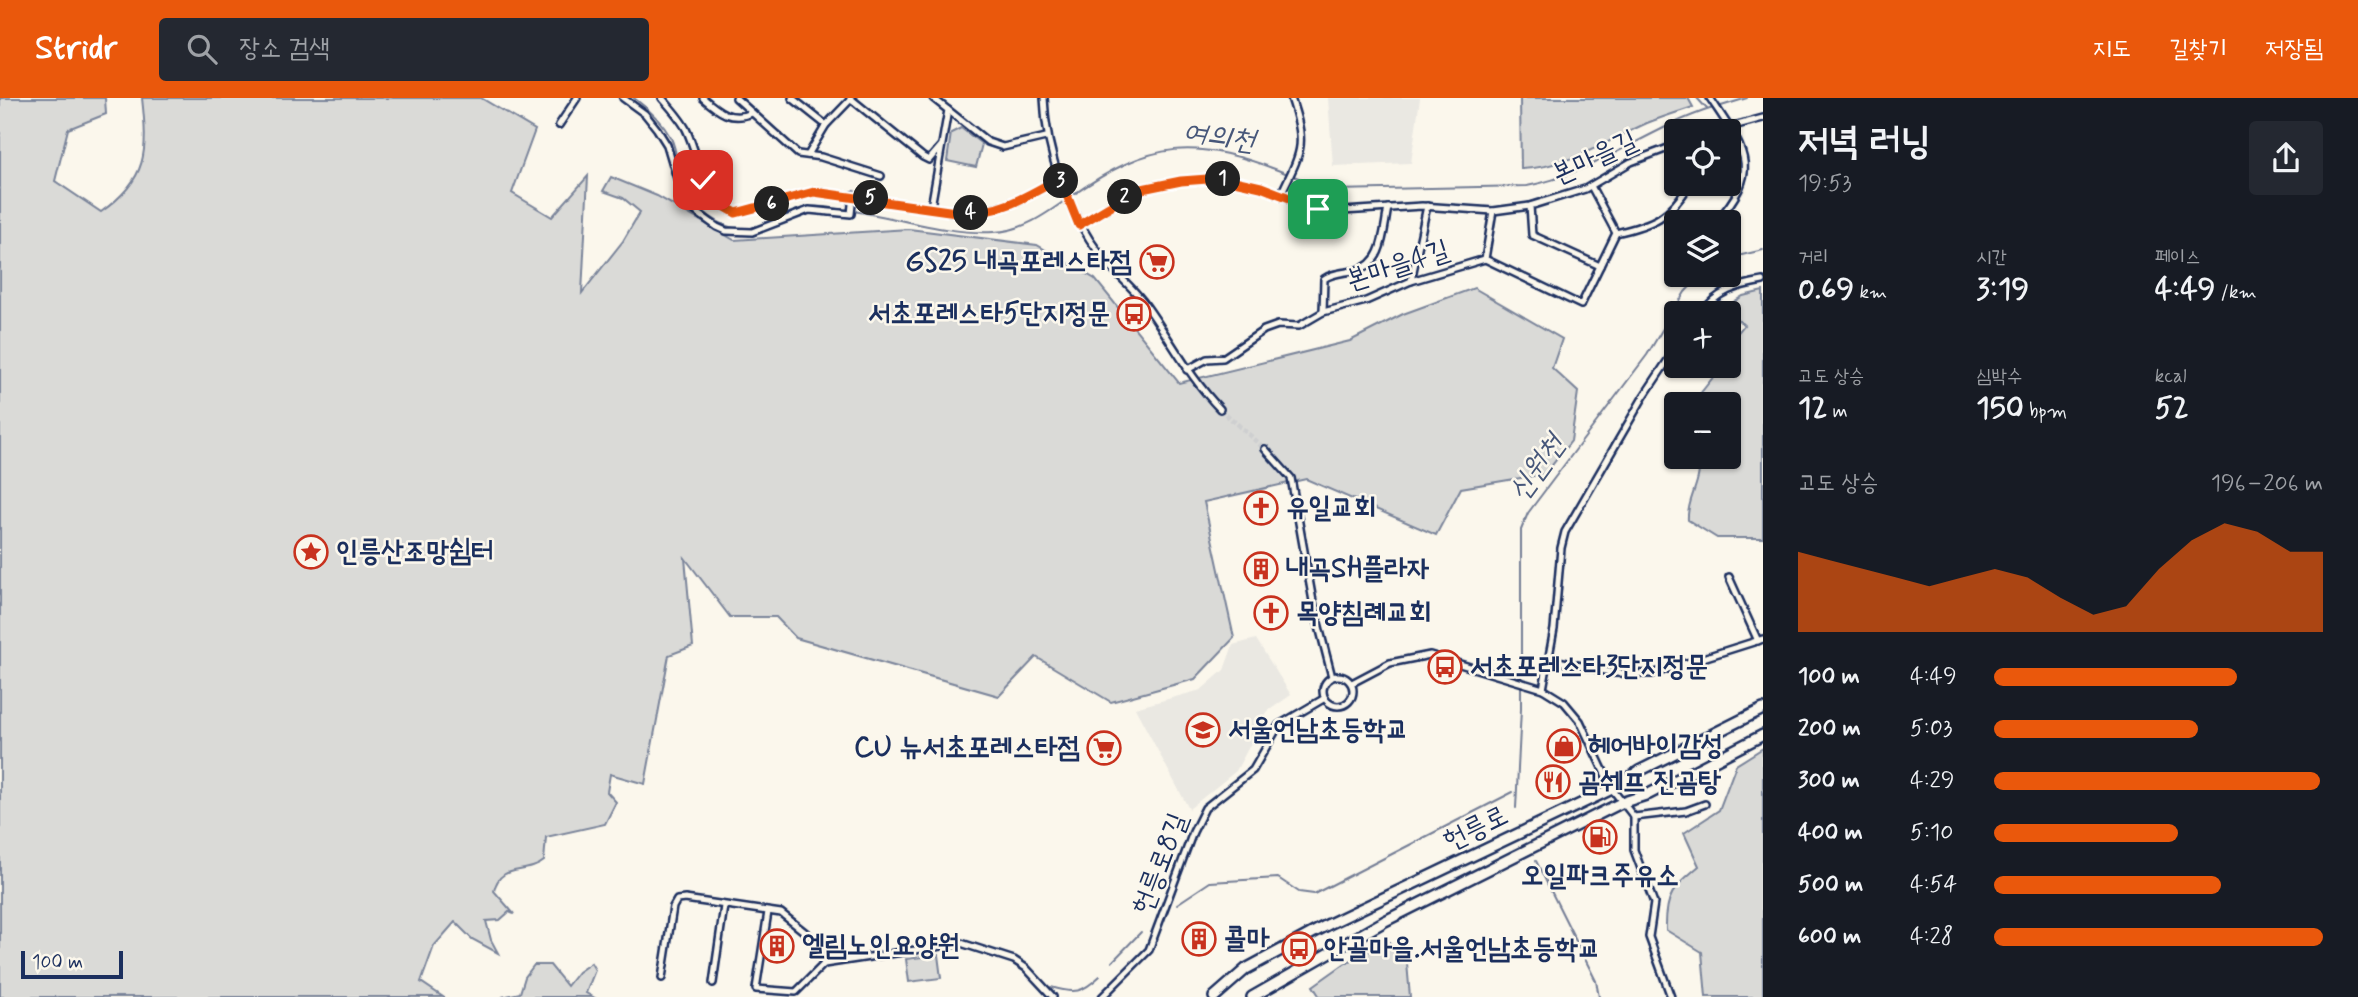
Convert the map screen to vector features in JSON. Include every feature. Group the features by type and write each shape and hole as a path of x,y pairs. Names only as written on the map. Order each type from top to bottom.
{"main road":[{"name":"헌릉로","path":"1214,997 1246,969 1329,924 1612,789 1639,771 1763,709"},
{"name":"헌릉로","path":"1252,997 1395,915 1621,803 1649,794 1763,735"}],"street":[{"path":"559,125 577,98"},
{"path":"623,98 645,114 667,145 682,195 695,211 726,231 752,232 809,210 851,214 853,195"},
{"path":"662,98 685,129 711,194 726,209 736,213 814,192 853,195 963,213 991,211 1014,204 1061,180"},
{"path":"703,98 722,114 740,118 752,113"},
{"path":"736,98 798,154 881,176"},
{"path":"792,98 826,125"},
{"path":"933,98 988,142 1003,147 1046,137"},
{"path":"1044,98 1046,137 1077,222 1104,259 1142,300 1187,370 1220,409"},
{"path":"1281,194 1302,146 1302,130 1291,98"},
{"path":"1710,98 1724,119"},
{"path":"808,155 826,125 851,99 923,157 929,160 941,146"},
{"path":"931,207 948,110"},
{"path":"1741,123 1763,118"},
{"path":"1741,143 1747,152 1751,174 1741,191"},
{"name":"본마을길","path":"1077,222 1137,190 1181,181 1221,178 1281,194 1318,209 1427,206 1493,211 1550,202 1592,187 1631,162 1664,150"},
{"path":"1592,187 1616,233"},
{"path":"1727,210 1738,196"},
{"path":"1411,281 1427,206"},
{"name":"본마을길","path":"1530,206 1532,235 1600,266"},
{"path":"1323,312 1324,279 1360,270 1373,262 1380,252 1388,208"},
{"name":"본마을4길","path":"1485,260 1493,211"},
{"path":"1616,233 1649,225 1664,215"},
{"path":"1600,266 1616,233"},
{"name":"본마을4길","path":"1187,370 1207,359 1223,358 1264,330 1278,326 1299,326 1323,312 1366,301 1411,281 1485,260 1581,305 1600,266"},
{"path":"1712,301 1727,291 1763,281"},
{"path":"1544,689 1560,548 1565,532 1664,367"},
{"path":"1265,449 1291,478 1317,619 1332,677"},
{"path":"1549,659 1614,673 1653,674 1760,640 1729,577"},
{"path":"1352,683 1390,663 1412,656 1430,655 1544,689 1564,702 1580,721 1612,789 1634,817 1634,850 1654,903 1649,937 1671,997"},
{"path":"1332,677 1345,677 1352,683 1354,694 1348,702 1334,705 1325,698 1324,684 1332,677"},
{"name":"헌릉로8길","path":"1102,997 1149,950 1192,832 1205,808 1216,796 1243,780 1253,770 1279,725 1325,698"},
{"path":"1634,817 1686,811 1705,804"},
{"path":"662,978 671,919 677,900 781,913 811,937 824,964"},
{"path":"713,984 724,906"},
{"path":"768,912 755,989 796,992 824,964 961,943 1014,960 1026,968 1053,997"}],"shaded area":[{"path":"0,98 105,98 106,114 68,129 55,181 101,212 128,188 141,163 145,134 142,98 481,98 535,130 512,193 552,217 588,176 582,293 623,241 640,212 623,198 603,191 611,177 657,196 734,240 909,229 1037,245 1095,279 1179,383 1350,341 1403,314 1474,288 1562,339 1552,368 1578,392 1571,441 1545,474 1461,488 1436,535 1306,479 1204,502 1234,638 1195,679 1111,702 1036,657 999,696 796,638 776,617 730,617 685,558 693,646 669,655 645,784 610,774 607,792 616,802 605,824 546,837 544,861 502,876 494,891 514,914 509,912 500,920 486,921 498,953 472,939 455,922 434,946 421,982 443,997 0,997"},
{"path":"1328,98 1420,98 1411,163 1333,166"},
{"path":"1520,98 1688,98 1693,107 1647,123 1570,159 1521,169"},
{"path":"961,128 982,144 976,167 947,161 951,133"},
{"path":"1763,291 1763,538 1717,538 1688,520 1688,512 1699,469 1741,469 1741,392 1701,392 1713,378 1741,378 1741,329 1744,325 1741,322 1741,301 1735,301"},
{"name":"서울언남초등학교","path":"1256,639 1291,695 1268,711 1236,771 1189,809 1135,708 1201,690 1224,670 1233,645"},
{"path":"1763,748 1763,997 1706,997 1702,952 1666,930 1667,908 1672,893 1699,866 1684,833 1719,810 1736,765"},
{"path":"1388,941 1407,963 1410,997 1320,997 1313,986 1344,964"},
{"path":"938,955 941,978 909,982 906,959"},
{"path":"591,963 595,970 586,993 593,997 502,997 520,993 525,977 534,965 550,965 567,986 578,972"}],"waterway":[{"name":"여의천","path":"634,98 655,116 671,138 682,180 696,204 710,217 736,229"},
{"path":"1697,98 1707,109"},
{"name":"여의천","path":"1718,107 1747,98"},
{"name":"여의천","path":"1293,176 1334,190 1527,186 1575,172 1666,127 1713,108"},
{"name":"여의천","path":"765,224 797,210 818,206 957,231 1005,231 1034,220 1126,164 1151,154 1175,150 1226,154 1288,174"},
{"name":"신원천","path":"1741,255 1763,250"},
{"name":"신원천","path":"1516,808 1521,709 1521,530 1528,513 1647,355 1690,287"},
{"path":"1177,904 1210,882 1278,878 1299,892 1314,894 1513,792"},
{"name":"신원천","path":"1536,861 1596,981 1599,997"},
{"path":"1112,962 1141,932"},
{"path":"1051,987 1066,991 1083,989 1100,976"}],"tunnel":[{"path":"1220,409 1265,449"}],"place":[{"name":"GS25 내곡포레스타점","path":"1157,262"},
{"name":"서초포레스타5단지정문","path":"1134,314"},
{"name":"유일교회","path":"1261,508"},
{"name":"인릉산조망쉼터","path":"311,552"},
{"name":"내곡SH플라자","path":"1261,569"},
{"name":"목양침례교회","path":"1271,613"},
{"name":"서초포레스타3단지정문","path":"1445,667"},
{"name":"서울언남초등학교","path":"1203,730"},
{"name":"헤어바이감성","path":"1564,746"},
{"name":"CU 뉴서초포레스타점","path":"1104,748"},
{"name":"곰쉐프 진곰탕","path":"1553,782"},
{"name":"오일파크주유소","path":"1600,837"},
{"name":"콜마","path":"1199,939"},
{"name":"엘림노인요양원","path":"777,946"},
{"name":"안골마을.서울언남초등학교","path":"1299,949"}],"route":[{"path":"703,180 717,202 736,213 750,211 796,195 827,192 963,213 983,213 1014,204 1060,178 1079,225 1137,190 1181,181 1221,178 1261,187 1318,209"}]}
